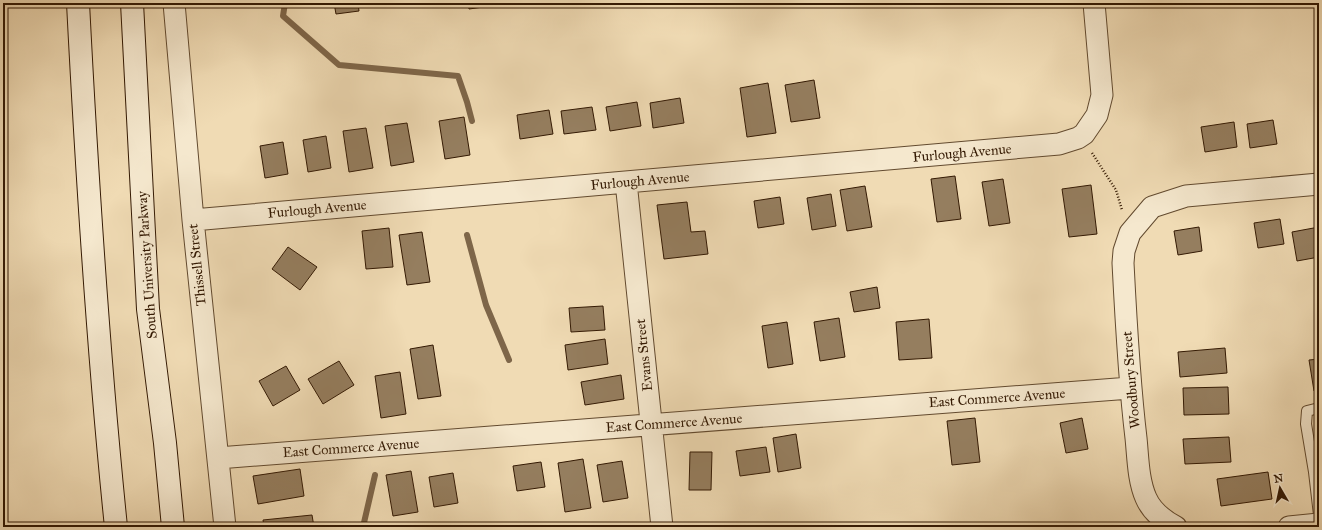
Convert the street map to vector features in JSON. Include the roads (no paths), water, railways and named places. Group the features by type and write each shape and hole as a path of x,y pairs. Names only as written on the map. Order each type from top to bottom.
{"main road":[{"path":"78,3 85,140 108,452 116,527"},
{"name":"South University Parkway","path":"132,3 148,309 164,435 173,527"}],"street":[{"name":"Thissell Street","path":"174,3 193,220 225,527"},
{"name":"Furlough Avenue","path":"193,220 1059,144 1078,138 1084,134 1096,115 1102,95 1094,3"},
{"name":"Evans Street","path":"626,182 662,527"},
{"name":"Woodbury Street","path":"1170,524 1151,508 1145,497 1141,480 1130,388 1123,263 1124,251 1130,233 1152,207 1186,196 1319,184"},
{"name":"East Commerce Avenue","path":"218,458 1130,388"},
{"path":"1289,527 1319,524"}],"lane":[{"path":"1319,408 1307,411 1306,424 1319,515"}],"waterway":[{"path":"285,3 283,16 339,65 458,76 472,121"},
{"path":"467,235 486,305 509,360"},
{"path":"363,527 375,475"}]}
